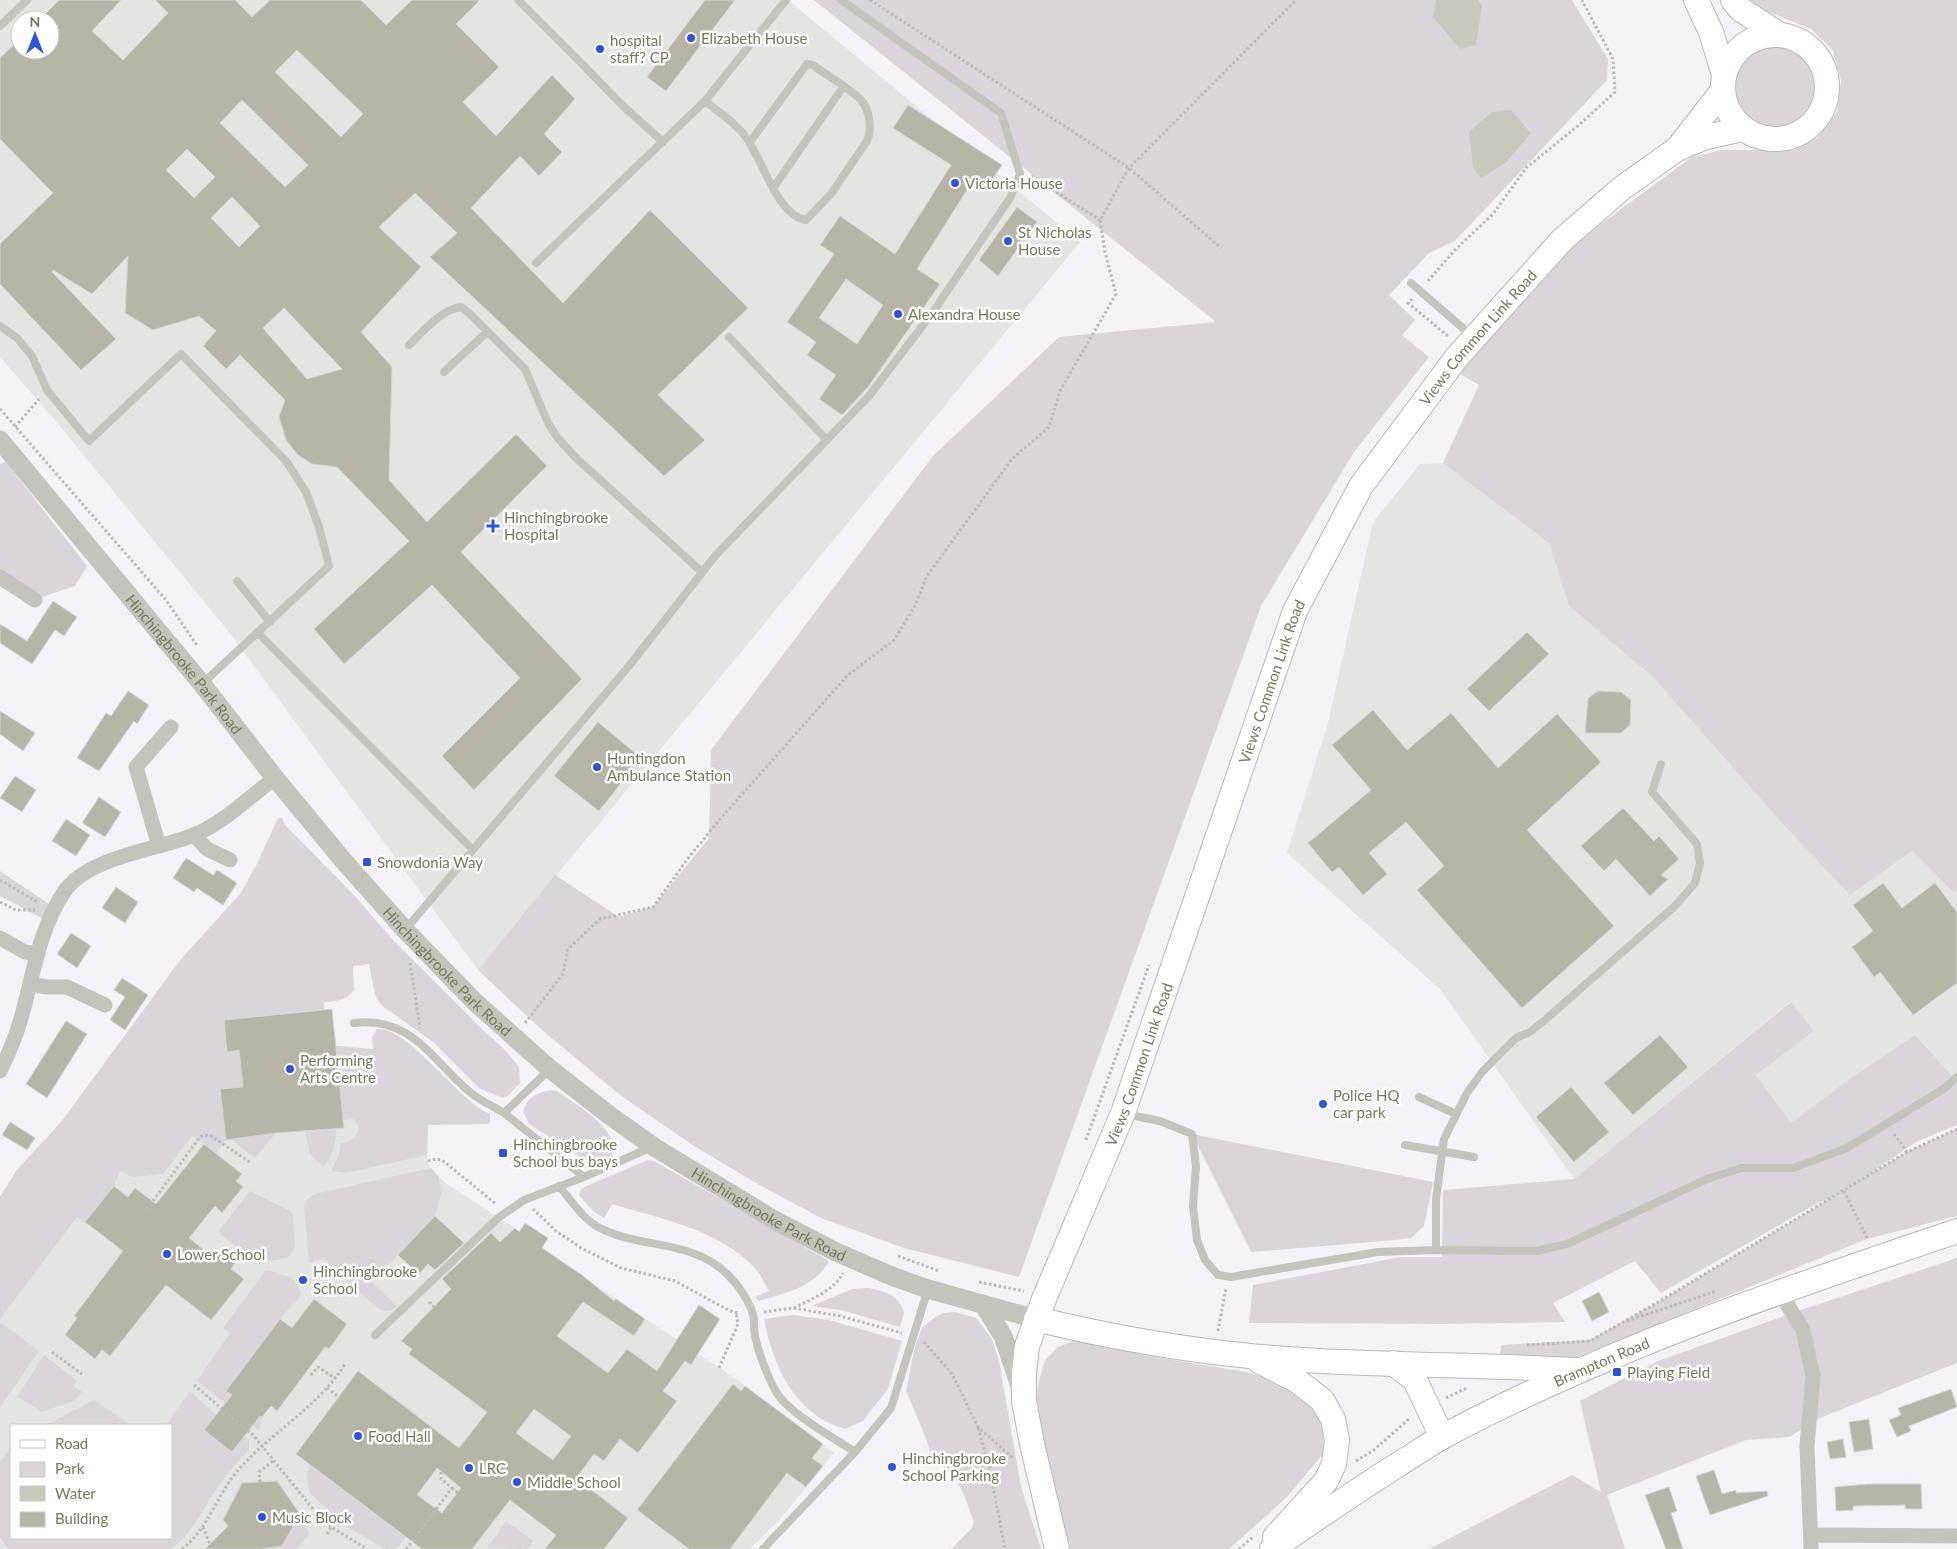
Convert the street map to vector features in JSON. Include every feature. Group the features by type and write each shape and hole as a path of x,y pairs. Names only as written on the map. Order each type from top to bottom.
{"main road":[{"path":"1696,0 1711,32 1723,83 1725,104 1732,118 1743,129 1758,137 1776,140 1793,136 1808,128 1820,114 1826,98 1827,81 1822,64 1811,50 1796,40 1780,35 1740,9 1733,0"},
{"path":"1723,83 1729,62 1738,50 1750,41 1765,36 1780,35"},
{"name":"Views Common Link Road","path":"1677,149 1723,83"},
{"name":"Views Common Link Road","path":"1036,1319 1123,1113 1295,611 1361,486 1463,338 1562,240 1622,188 1677,149 1706,137 1743,129"},
{"name":"Brampton Road","path":"1272,1549 1442,1437 1528,1393 1580,1370 1779,1291 1957,1231"},
{"path":"1036,1319 1027,1346 1024,1373 1024,1401 1032,1444 1057,1549"},
{"name":"Hinchingbrooke Park Road","path":"1036,1319 1151,1343 1248,1356 1315,1361 1580,1370"},
{"path":"1248,1356 1296,1380 1322,1400 1333,1419 1337,1440 1334,1464 1326,1481 1264,1549"},
{"path":"1392,1363 1414,1380 1442,1437"}],"street":[{"name":"Hinchingbrooke Park Road","path":"0,442 209,678 275,778 342,859 405,930 475,1002 550,1069 609,1115 654,1146 776,1221 894,1277 928,1289 1036,1319"},
{"path":"0,577 35,600"},
{"path":"159,846 136,768 171,727"},
{"path":"0,1071 20,1023 38,954 53,910 65,890 82,875 106,863 194,835 216,823 275,778"},
{"path":"194,835 207,849 230,860"},
{"path":"0,938 25,952 38,954"},
{"path":"30,984 47,987 68,987 105,1005"},
{"path":"1779,1291 1803,1330 1813,1376 1807,1446 1811,1542 1957,1536"},
{"path":"983,1304 1003,1336 1024,1401"}],"lane":[{"path":"0,26 27,0"},
{"path":"518,0 620,103 662,142"},
{"path":"536,263 705,101 786,0"},
{"path":"405,930 624,672 715,556 869,396 933,312 1010,198 1020,174 1001,113 841,0"},
{"path":"705,101 741,131 750,142 781,202 799,218 806,220 831,194 867,141 871,124 862,101 813,65 807,64 750,142"},
{"path":"774,187 843,87"},
{"path":"1411,283 1463,338"},
{"path":"409,344 442,314 452,308 461,307 519,361 525,369 548,423 557,437 575,457 702,572"},
{"path":"0,326 17,338 32,356 47,390 89,441 181,354 286,461 306,492 319,527 329,566 209,678"},
{"path":"444,372 488,332"},
{"path":"729,337 827,440"},
{"path":"237,581 270,622"},
{"path":"258,634 472,850"},
{"path":"1436,1250 1436,1199 1444,1139 1467,1093 1482,1072 1516,1038 1530,1032 1546,1019 1638,936 1675,906 1695,883 1700,863 1697,844 1652,792 1661,764"},
{"path":"354,1023 371,1021 386,1024 423,1044 472,1093 504,1114 584,1177"},
{"path":"504,1114 550,1069"},
{"path":"1123,1113 1160,1120 1192,1134 1196,1166 1193,1206 1197,1240 1205,1260 1218,1275 1231,1277 1370,1254 1436,1250 1536,1251 1567,1244 1708,1179 1741,1168 1793,1168 1847,1148 1945,1088 1957,1077"},
{"path":"1419,1097 1456,1114"},
{"path":"1404,1145 1474,1157"},
{"path":"375,1335 507,1211 524,1200 584,1177 654,1146"},
{"path":"559,1186 584,1216 599,1227 642,1241 690,1252 705,1258 725,1272 739,1288 753,1314 756,1340 775,1391 790,1408 856,1452"},
{"path":"763,1549 856,1452 891,1408 928,1289"}],"path":[{"path":"870,0 1129,168 1222,248"},
{"path":"511,1034 526,1022 563,974 568,949 600,920 652,907 721,818 848,675 894,640 915,606 926,576 1012,459 1049,427 1060,391 1116,294 1105,252 1100,220 1129,168 1296,0"},
{"path":"1463,338 1408,303 1455,250 1492,214 1526,168 1579,125 1615,92 1613,59 1582,0"},
{"path":"1020,174 1034,177 1100,220"},
{"path":"0,442 47,390"},
{"path":"0,409 166,600 209,678"},
{"path":"0,880 53,910"},
{"path":"0,902 16,910 53,910"},
{"path":"405,930 423,1044"},
{"path":"518,1015 532,1028"},
{"path":"1885,1124 1907,1152"},
{"path":"1521,1345 1590,1340 1660,1301 1907,1152 1957,1129"},
{"path":"147,1209 200,1137 204,1135 211,1136 251,1163"},
{"path":"428,1161 442,1160 479,1192 507,1211"},
{"path":"1844,1191 1869,1245"},
{"path":"524,1200 556,1231 583,1249 621,1268 675,1281 736,1313 753,1314 793,1308 840,1316 914,1336 926,1342 952,1374 978,1427 989,1465 1005,1549"},
{"path":"892,1254 942,1272"},
{"path":"793,1308 828,1290 838,1282 851,1258"},
{"path":"1217,1334 1225,1291 1231,1277"},
{"path":"977,1281 1032,1293"},
{"path":"720,1368 738,1324 736,1313"},
{"path":"52,1352 82,1374"},
{"path":"182,1549 203,1528 239,1469 327,1388 346,1364"},
{"path":"311,1376 318,1368 335,1378"},
{"path":"194,1385 253,1435 313,1509 331,1528 366,1549"},
{"path":"327,1388 339,1397"},
{"path":"1348,1464 1355,1462 1374,1450 1404,1422 1417,1414"},
{"path":"978,1427 1019,1464"},
{"path":"260,1482 259,1472 274,1460"},
{"path":"441,1468 441,1479 458,1492"},
{"path":"406,1549 452,1488"},
{"path":"203,1528 210,1544"},
{"path":"327,1534 331,1528"}],"shaded area":[{"name":"Hinchingbrooke Hospital","path":"0,0 788,0 1080,242 478,970 229,632 54,419 0,357"},
{"path":"1443,463 1549,543 1569,606 1653,677 1850,895 1912,851 1953,891 1957,889 1957,1081 1915,1035 1851,1078 1791,1123 1756,1075 1814,1031 1790,1002 1574,1179 1441,990 1287,853 1328,723 1373,522 1420,464"},
{"name":"Hinchingbrooke School","path":"332,1009 336,1046 344,1046 428,1125 427,1159 429,1166 444,1182 515,1228 595,1285 736,1379 834,1453 780,1519 750,1549 0,1549 0,1303 224,1020"}],"green space":[{"path":"814,0 1436,0 1433,17 1482,8 1479,0 1572,0 1608,59 1607,80 1455,241 1429,253 1389,295 1415,320 1402,335 1429,357 1354,452 1261,606 1019,1277 904,1248 821,1218 756,1183 694,1146 620,1095 542,1030 478,970 555,875 619,917 653,907 709,838 711,750 933,456 1059,337 1216,322","holes":["1531,133 1506,163 1481,179 1473,168"]},
{"path":"1748,0 1957,0 1957,889 1953,892 1912,851 1850,895 1784,825 1653,677 1569,606 1549,543 1443,463 1479,385 1455,371 1572,245 1692,157 1722,150 1794,150 1817,138 1837,112 1841,81 1833,50 1811,29 1751,5"},
{"path":"1775,45 1791,48 1805,57 1814,71 1817,87 1814,103 1805,117 1791,126 1775,129 1759,126 1745,117 1736,103 1733,87 1736,71 1745,57 1759,48"},
{"path":"6,462 87,566 75,586 39,598 0,571 0,464"},
{"path":"278,818 282,818 285,825 353,894 393,940 508,1053 519,1067 520,1083 508,1096 503,1098 479,1088 433,1042 381,1005 375,995 369,964 353,966 354,990 351,994 337,1001 324,1002 324,1009 224,1020 227,1051 239,1050 243,1087 221,1090 226,1140 216,1153 193,1135 163,1174 132,1177 120,1171 114,1186 85,1222 77,1217 0,1319 0,1197 16,1171 61,1122 181,959 240,894 256,866"},
{"path":"0,871 52,906 45,920 0,896"},
{"path":"1791,1002 1814,1031 1756,1075 1791,1123 1851,1078 1915,1035 1957,1081 1957,1125 1916,1142 1862,1179 1907,1152 1957,1129 1957,1216 1867,1239 1577,1357 1546,1359 1500,1357 1501,1345 1590,1340 1660,1301 1836,1195 1816,1204 1661,1293 1635,1261 1553,1303 1565,1322 1441,1324 1249,1323 1253,1285 1401,1257 1442,1257 1443,1190 1574,1179"},
{"path":"377,1029 390,1032 404,1039 463,1095 490,1114 490,1122 488,1124 428,1125 427,1155 346,1173 331,1171 339,1154 341,1143 350,1141 357,1135 358,1131 357,1123 353,1119 343,1120 336,1046 373,1049 372,1037"},
{"path":"551,1090 557,1091 596,1119 611,1138 613,1147 611,1157 605,1160 588,1162 529,1124 523,1111 525,1106 537,1094"},
{"path":"336,1129 333,1149 324,1167 310,1154 305,1132"},
{"path":"276,1133 255,1158 231,1139"},
{"path":"1192,1134 1433,1182 1424,1226 1411,1238 1251,1252"},
{"path":"648,1160 654,1161 829,1261 816,1277 807,1283 788,1292 758,1301 755,1297 769,1291 761,1276 740,1255 724,1244 688,1227 612,1204 604,1218 592,1210 579,1195 584,1187"},
{"path":"431,1168 438,1176 442,1191 435,1216 372,1282 397,1306 392,1310 383,1311 377,1307 335,1272 325,1258 309,1263 304,1207 311,1197 315,1194"},
{"path":"250,1191 292,1212 295,1245 290,1256 269,1261 251,1256 218,1232"},
{"path":"1957,1258 1957,1363 1820,1418 1789,1437 1746,1440 1607,1495 1625,1549 1429,1549 1572,1475 1601,1492 1580,1401 1658,1361 1807,1308"},
{"path":"266,1270 293,1278 301,1293 227,1390 262,1417 259,1430 197,1381 230,1333 223,1328"},
{"path":"868,1288 890,1294 898,1301 904,1312 900,1327 841,1310 812,1306 852,1289"},
{"path":"954,1312 976,1318 992,1339 999,1361 1021,1487 1041,1549 951,1549 972,1528 974,1522 964,1495 951,1470 934,1463 906,1391 915,1346 922,1328 943,1313"},
{"path":"794,1315 829,1320 902,1341 888,1389 863,1421 845,1429 828,1422 813,1413 789,1386 773,1354 764,1319"},
{"path":"0,1322 39,1351 0,1407"},
{"path":"1074,1341 1089,1342 1143,1355 1246,1372 1274,1379 1303,1398 1314,1410 1322,1425 1324,1453 1286,1498 1229,1549 1062,1549 1036,1416 1038,1385 1045,1360 1058,1347"},
{"path":"44,1355 77,1381 73,1386 82,1392 76,1400 42,1412 17,1397"},
{"path":"190,1391 216,1415 205,1429 232,1452 244,1437 249,1440 249,1449 222,1480 187,1534 171,1549 8,1549 0,1537 0,1461 10,1449 10,1539 172,1539 172,1424 167,1424"},
{"path":"94,1400 130,1424 48,1424"},
{"path":"310,1465 406,1537 396,1549 386,1549 343,1525 310,1493 306,1476"},
{"path":"300,1514 309,1533 297,1549 260,1549 282,1546"},
{"path":"506,1521 533,1541 527,1549 487,1548"}],"water":[{"path":"1436,0 1479,0 1482,7 1476,45 1460,49 1433,17"},
{"path":"1511,110 1531,133 1506,163 1481,179 1473,168 1469,132 1492,112"}],"building":[{"path":"59,0 121,0 92,31 123,60 168,13 155,0 235,0 252,17 270,0 361,0 386,25 412,0 480,0 456,24 499,67 463,102 496,136 552,75 575,99 544,134 562,152 539,176 520,156 471,208 563,303 650,210 748,308 658,395 705,440 664,476 430,257 457,233 415,193 379,227 421,267 361,332 392,367 389,480 427,522 516,434 547,466 461,552 582,679 474,790 442,756 520,678 432,585 344,664 314,629 409,541 337,467 312,464 298,455 286,440 279,417 285,400 240,355 226,369 203,346 216,331 199,316 153,330 125,313 128,256 92,294 53,270 52,272 116,339 81,370 0,284 0,244 53,193 0,139 0,58 10,48 10,60 60,60 60,10 49,10","holes":["297,50 363,114 341,137 275,72","242,100 308,165 285,187 220,123","187,149 215,177 194,198 166,170","232,197 260,226 239,247 211,218","284,308 342,369 307,379 263,328"]},
{"name":"Elizabeth House","path":"705,0 735,0 666,91 647,77"},
{"name":"Alexandra House","path":"908,105 1002,165 987,187 974,179 917,269 940,284 868,387 842,415 819,399 836,375 807,355 816,342 787,322 834,254 820,245 840,216 895,254 951,165 893,128","holes":["846,279 883,305 857,344 819,318"]},
{"name":"St Nicholas House","path":"1017,207 1037,222 998,276 979,260"},
{"path":"53,601 77,617 64,636 55,630 32,664 0,643 0,624 27,641"},
{"path":"1527,632 1549,654 1489,711 1467,689"},
{"path":"128,691 149,705 137,724 134,721 99,771 77,758 106,713 111,716"},
{"path":"1598,691 1621,692 1631,700 1630,725 1621,733 1585,733 1588,698"},
{"path":"1373,710 1407,750 1451,713 1498,768 1557,714 1601,762 1527,830 1614,926 1522,1008 1417,890 1444,866 1406,822 1369,853 1387,874 1363,895 1339,867 1332,872 1308,843 1371,790 1332,745"},
{"path":"0,711 35,733 23,751 0,734"},
{"name":"Huntingdon Ambulance Station","path":"598,722 641,758 599,811 554,776"},
{"path":"15,776 36,790 22,812 0,798"},
{"path":"99,797 121,812 105,837 82,823"},
{"path":"1623,808 1654,841 1659,836 1679,859 1661,875 1668,879 1650,896 1616,859 1604,871 1581,846"},
{"path":"66,819 90,835 76,856 52,841"},
{"path":"186,858 213,875 217,870 237,883 223,905 197,888 194,892 173,878"},
{"path":"1883,883 1902,908 1935,883 1957,912 1957,983 1913,1015 1880,972 1874,977 1852,947 1873,931 1853,905"},
{"path":"116,887 138,902 125,923 102,908"},
{"path":"71,933 91,946 77,968 57,954"},
{"path":"122,978 148,995 125,1030 110,1020 125,997 114,990"},
{"name":"Performing Arts Centre","path":"332,1009 344,1128 276,1133 226,1140 220,1089 243,1087 239,1050 227,1052 224,1020"},
{"path":"66,1021 87,1034 47,1098 26,1084"},
{"path":"1660,1035 1688,1067 1633,1115 1604,1083"},
{"path":"1571,1087 1609,1132 1574,1162 1536,1117"},
{"path":"10,1122 35,1138 27,1150 2,1135"},
{"name":"Lower School","path":"204,1144 242,1174 236,1181 243,1187 222,1213 215,1206 189,1238 213,1257 219,1250 235,1263 231,1269 244,1279 211,1320 166,1285 110,1356 102,1350 95,1359 65,1335 77,1318 74,1316 123,1251 85,1222 114,1186 128,1197 135,1188 156,1204"},
{"path":"435,1216 464,1243 435,1270 428,1264 419,1274 398,1255"},
{"path":"525,1223 548,1238 542,1248 582,1275 614,1301 616,1299 645,1319 634,1336 583,1302 557,1336 608,1373 627,1349 657,1371 699,1305 720,1319 691,1365 685,1361 663,1391 677,1401 638,1453 620,1439 604,1461 594,1454 576,1478 628,1518 604,1549 545,1549 556,1535 510,1500 472,1549 422,1549 296,1454 358,1371 459,1448 487,1412 409,1354 412,1349 401,1341 451,1289 442,1279 491,1233 500,1242 515,1228 519,1232","holes":["534,1409 571,1436 553,1460 516,1433","437,1468 461,1488 442,1513 417,1495"]},
{"path":"1599,1292 1609,1312 1592,1321 1582,1301"},
{"path":"314,1299 347,1324 329,1349 325,1347 277,1411 271,1406 262,1417 260,1416 232,1452 204,1430 232,1395 226,1391 280,1319 292,1328"},
{"path":"733,1384 741,1391 745,1386 823,1444 812,1458 823,1466 806,1487 787,1473 730,1549 689,1549 637,1510"},
{"path":"1951,1389 1957,1407 1909,1426 1911,1431 1897,1437 1889,1420 1901,1415 1898,1408"},
{"path":"1869,1419 1873,1449 1854,1452 1849,1422"},
{"path":"1843,1439 1846,1457 1830,1459 1827,1442"},
{"path":"1714,1470 1722,1494 1736,1490 1736,1493 1767,1491 1768,1496 1710,1515 1696,1476"},
{"name":"Music Block","path":"277,1481 300,1514 282,1546 260,1549 205,1549 228,1526 223,1520 242,1483"},
{"path":"1868,1484 1921,1484 1922,1509 1905,1509 1905,1505 1853,1506 1853,1510 1836,1511 1835,1487"},
{"path":"1669,1487 1677,1511 1671,1513 1683,1549 1666,1549 1645,1495"}],"place":[{"name":"Elizabeth House","path":"691,38"},
{"name":"hospital staff? CP","path":"600,49"},
{"name":"Victoria House","path":"955,183"},
{"name":"St Nicholas House","path":"1008,241"},
{"name":"Alexandra House","path":"898,314"},
{"name":"Hinchingbrooke Hospital","path":"493,526"},
{"name":"Huntingdon Ambulance Station","path":"597,767"},
{"name":"Snowdonia Way","path":"367,862"},
{"name":"Performing Arts Centre","path":"290,1069"},
{"name":"Police HQ car park","path":"1323,1104"},
{"name":"Hinchingbrooke School bus bays","path":"503,1153"},
{"name":"Lower School","path":"167,1254"},
{"name":"Hinchingbrooke School","path":"303,1280"},
{"name":"Playing Field","path":"1617,1372"},
{"name":"Food Hall","path":"358,1436"},
{"name":"Hinchingbrooke School Parking","path":"892,1467"},
{"name":"LRC","path":"469,1468"},
{"name":"Middle School","path":"517,1482"},
{"name":"Music Block","path":"262,1517"}]}
